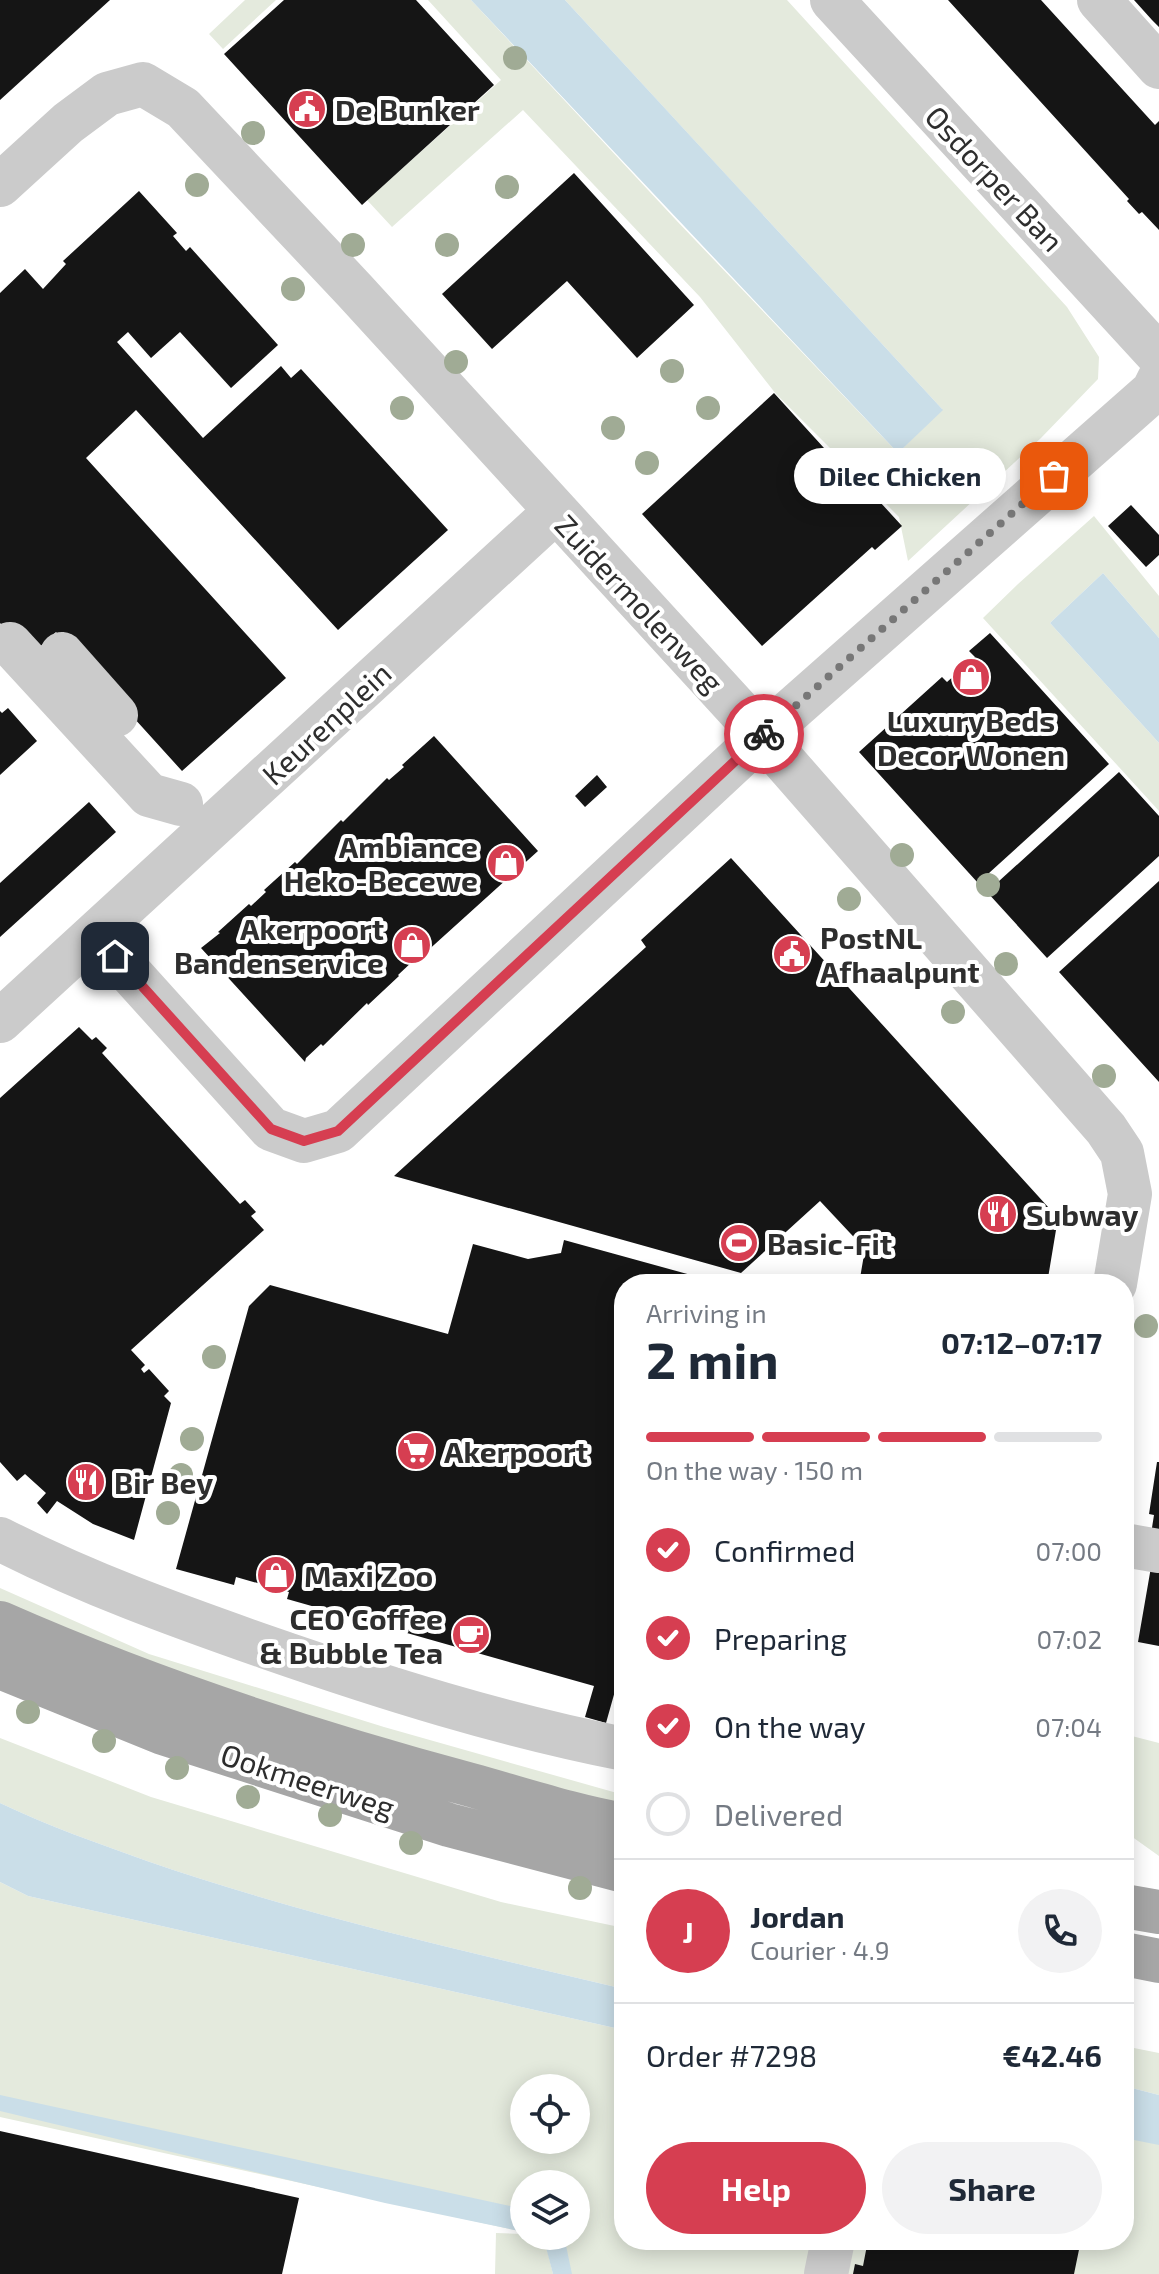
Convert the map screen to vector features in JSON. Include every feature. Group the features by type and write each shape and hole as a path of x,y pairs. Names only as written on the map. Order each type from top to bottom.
{"main road":[{"name":"Ookmeerweg","path":"0,1623 85,1661 330,1744 614,1822"},
{"name":"Ookmeerweg","path":"0,1667 163,1733 449,1825 614,1868"},
{"path":"1134,1908 1159,1912"},
{"path":"1134,1956 1159,1961"}],"street":[{"name":"Osdorper Ban","path":"832,0 1157,379"},
{"path":"1099,0 1159,67"},
{"name":"Zuidermolenweg","path":"0,185 68,123 107,94 143,84 183,108 355,291 762,736 1106,1129 1122,1153 1143,1168 1130,1194 1117,1274"},
{"path":"95,934 271,1129 304,1141 338,1131 762,736 1157,379"},
{"name":"Keurenplein","path":"0,1021 95,934 194,818 556,511"},
{"path":"10,644 149,795 194,818"},
{"path":"62,654 174,779 194,818"},
{"path":"0,1539 145,1605 377,1686 542,1733 614,1747"},
{"path":"1134,1547 1159,1551"},
{"path":"826,2274 831,2250"}],"shaded area":[{"path":"245,0 276,0 223,49 209,34"},
{"path":"428,0 471,0 898,453 942,409 565,0 787,0 1067,307 1099,357 1098,379 1041,438 908,561 899,517 776,394 700,297 523,110 392,227 367,200 501,80"},
{"path":"1094,516 1159,596 1159,638 1103,573 1050,623 1159,743 1159,811 983,618"},
{"path":"0,1588 149,1654 384,1727 614,1792 614,1812 440,1767 0,1608"},
{"path":"1134,1737 1159,1743 1159,1856 1134,1838"},
{"path":"0,1738 151,1797 501,1902 614,1926 614,1987 384,1931 265,1898 147,1861 54,1827 0,1803"},
{"path":"0,1882 28,1896 614,2028 614,2250 1134,2250 1134,2099 1159,2104 1159,2274 559,2274 549,2250 590,2250 590,2170 510,2170 510,2229 0,2117"},
{"path":"1134,2048 1159,2053 1159,2095 1134,2089"},
{"path":"496,2233 510,2234 510,2250 547,2250 553,2274 495,2274"}],"water":[{"path":"471,0 565,0 943,410 898,453"},
{"path":"1103,573 1159,638 1159,743 1050,623"},
{"path":"0,1803 110,1848 265,1898 384,1931 614,1987 614,2028 28,1896 0,1882"},
{"path":"1134,2089 1159,2095 1159,2145 1134,2140"},
{"path":"0,2095 510,2206 510,2229 385,2203 0,2111"},
{"path":"547,2250 567,2250 572,2274 553,2274"}],"building":[{"path":"0,0 110,0 0,100"},
{"path":"284,0 416,0 494,85 362,205 224,54"},
{"path":"948,0 1041,0 1155,125 1159,121 1159,230 1127,201 1129,199"},
{"path":"1134,0 1159,0 1159,27 1152,20"},
{"path":"574,173 694,305 637,358 567,281 492,349 442,294"},
{"path":"139,191 177,233 173,236 186,251 190,247 278,345 231,388 180,332 151,358 128,332 117,342 203,438 281,366 291,378 301,369 448,530 338,630 136,410 86,458 286,678 182,771 56,632 30,656 0,623 0,293 25,269 43,289 66,264 63,261"},
{"path":"774,393 854,481 858,478 902,526 875,550 872,547 762,646 642,514"},
{"path":"1131,505 1159,535 1159,555 1146,567 1108,526"},
{"path":"990,633 1109,764 978,883 859,752 942,677 947,682 975,657 969,651"},
{"path":"8,708 37,741 0,775 0,711 2,713"},
{"path":"434,736 538,851 413,961 323,1046 321,1044 305,1062 201,948 249,904 251,906 295,862 297,864 341,820 343,822 387,778 389,780 404,767 402,765"},
{"path":"1119,772 1159,816 1159,856 1047,958 987,892"},
{"path":"597,775 607,787 585,807 575,796"},
{"path":"89,802 116,832 0,937 0,883"},
{"path":"731,858 1058,1218 1049,1274 861,1274 865,1249 820,1201 741,1273 394,1176 646,947 641,940"},
{"path":"1159,881 1159,1082 1059,972"},
{"path":"79,1027 92,1040 96,1037 107,1048 102,1053 240,1204 245,1200 256,1212 251,1216 264,1230 131,1350 145,1365 141,1369 144,1373 149,1369 169,1391 164,1396 171,1403 134,1540 93,1524 57,1501 47,1514 37,1503 46,1493 25,1474 17,1481 0,1462 0,1098"},
{"name":"Akerpoort","path":"564,1240 687,1274 614,1274 614,1695 606,1723 585,1717 594,1686 287,1599 289,1592 236,1577 234,1585 176,1569 249,1306 270,1285 448,1334 473,1244 528,1259 561,1253"},
{"path":"1157,1462 1159,1535 1151,1534 1154,1515 1149,1514"},
{"path":"1151,1567 1159,1568 1159,1646 1138,1642"},
{"path":"0,2131 299,2198 282,2274 0,2274"},
{"path":"866,2250 1079,2250 1074,2274 853,2274 855,2264 863,2266"}],"way so far":[{"path":"764,734 1054,476"}],"place":[{"name":"De Bunker","path":"307,109"},
{"name":"Dilec Chicken","path":"1054,476"},
{"name":"LuxuryBeds Decor Wonen","path":"971,677"},
{"name":"Ambiance Heko-Becewe","path":"506,863"},
{"name":"Akerpoort Bandenservice","path":"412,945"},
{"name":"PostNL Afhaalpunt","path":"792,954"},
{"name":"Subway","path":"998,1214"},
{"name":"Basic-Fit","path":"739,1243"},
{"name":"Akerpoort","path":"416,1451"},
{"name":"Bir Bey","path":"86,1482"},
{"name":"Maxi Zoo","path":"276,1575"},
{"name":"CEO Coffee & Bubble Tea","path":"471,1635"}],"route":[{"path":"115,956 271,1129 304,1141 338,1131 764,734"}]}
